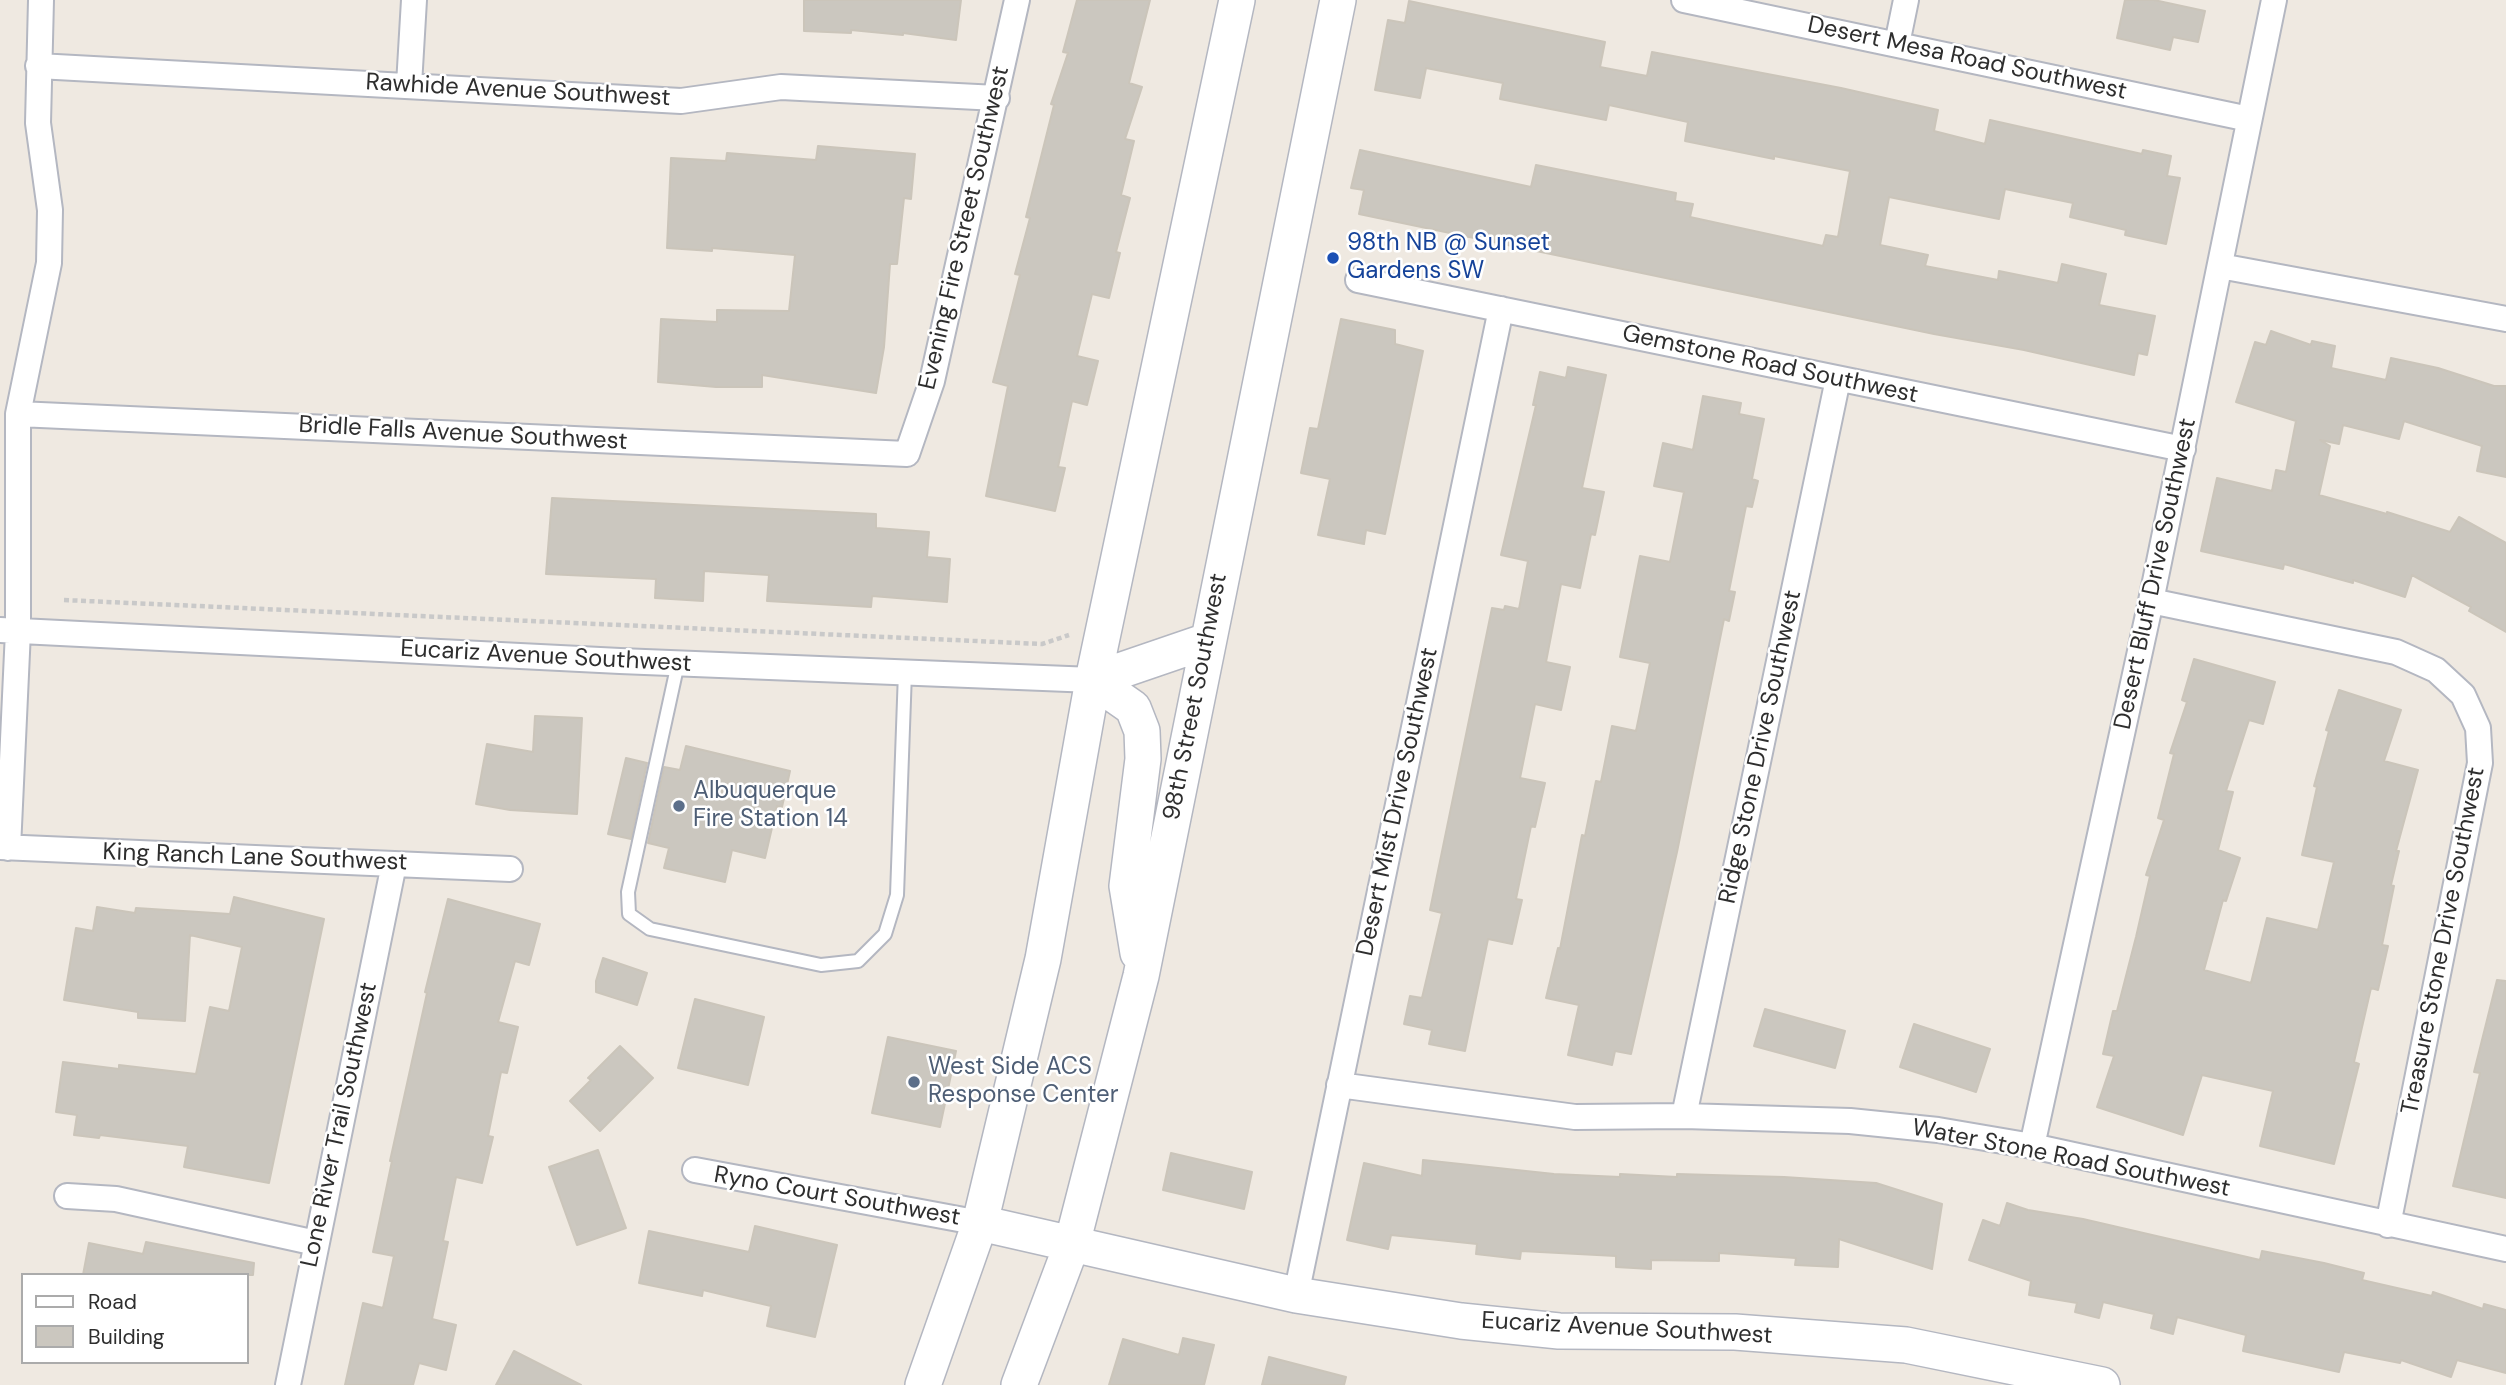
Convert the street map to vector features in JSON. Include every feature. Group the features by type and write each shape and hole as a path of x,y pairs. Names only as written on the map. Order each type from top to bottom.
{"main road":[{"path":"923,1385 980,1223 1043,959 1093,680 1237,0"},
{"name":"98th Street Southwest","path":"1019,1385 1072,1244 1141,976 1338,0"},
{"path":"1093,680 1207,641"},
{"path":"1093,680 1133,708 1143,731 1143,759 1126,886 1141,976"},
{"name":"Eucariz Avenue Southwest","path":"980,1223 1296,1295 1461,1321 1559,1331 1735,1332 1906,1345 2102,1385"}],"street":[{"path":"4,848 18,415 49,263 50,210 38,123 41,0"},
{"path":"409,85 414,0"},
{"name":"Evening Fire Street Southwest","path":"907,454 932,381 1017,0"},
{"name":"Desert Mesa Road Southwest","path":"1684,0 2249,119"},
{"path":"1897,44 1906,0"},
{"name":"Desert Bluff Drive Southwest","path":"2032,1146 2151,601 2274,0"},
{"name":"Rawhide Avenue Southwest","path":"38,66 681,101 780,87 997,98"},
{"path":"2220,266 2506,319"},
{"name":"Gemstone Road Southwest","path":"1358,280 2183,449"},
{"name":"Desert Mist Drive Southwest","path":"1296,1295 1501,309"},
{"name":"Ridge Stone Drive Southwest","path":"1684,1116 1838,379"},
{"name":"Bridle Falls Avenue Southwest","path":"18,415 907,454"},
{"name":"Treasure Stone Drive Southwest","path":"2151,601 2396,652 2436,670 2463,695 2478,728 2480,763 2388,1224"},
{"name":"Eucariz Avenue Southwest","path":"9,630 678,663 1093,680"},
{"name":"King Ranch Lane Southwest","path":"4,848 510,869"},
{"name":"Lone River Trail Southwest","path":"288,1385 394,864"},
{"name":"Water Stone Road Southwest","path":"1339,1085 1575,1117 1684,1116 1850,1121 1938,1130 2032,1146 2506,1249"},
{"name":"Ryno Court Southwest","path":"695,1171 980,1223"},
{"path":"67,1196 116,1199 316,1243"}],"lane":[{"path":"678,663 628,892 629,914 650,929 821,965 858,961 885,934 897,895 905,672"}],"path":[{"path":"64,600 1042,644 1069,635 1075,623"}],"building":[{"path":"804,0 961,0 956,40 903,33 804,31"},
{"path":"1077,0 1150,0 1129,83 1142,87 1125,139 1134,141 1121,195 1130,198 1116,252 1120,253 1109,298 1092,294 1077,356 1098,361 1087,405 1072,401 1058,467 1065,468 1055,511 986,496 1008,386 993,382 1020,275 1015,274 1030,218 1026,217 1054,105 1051,104 1068,53 1063,52"},
{"path":"2125,0 2154,0 2205,11 2198,42 2173,37 2170,50 2117,38"},
{"path":"1409,1 1605,42 1600,67 1647,76 1652,52 1841,88 1938,110 1934,131 1985,144 1990,120 2142,154 2143,150 2171,156 2167,176 2180,178 2166,244 2125,235 2126,230 2070,217 2073,203 2005,189 1999,219 1889,197 1880,245 1928,255 1925,266 1998,280 1999,271 2058,283 2062,264 2106,274 2099,305 2155,316 2147,355 2138,353 2134,375 2024,350 1934,334 1359,214 1364,190 1351,188 1360,150 1531,187 1536,165 1676,193 1675,201 1693,204 1690,217 1823,246 1826,235 1838,237 1850,171 1685,141 1688,122 1609,105 1606,120 1500,99 1503,83 1426,68 1420,98 1375,90 1388,20 1405,23"},
{"path":"818,146 915,154 911,199 904,198 897,264 890,264 884,347 876,393 762,375 762,387 716,387 658,382 661,319 717,322 717,310 789,311 795,255 712,248 712,251 667,248 671,158 726,161 727,153 816,160"},
{"path":"1341,319 1395,330 1395,344 1423,351 1385,534 1366,530 1364,544 1318,535 1330,479 1301,473 1310,428 1318,429"},
{"path":"2271,331 2311,345 2312,341 2335,346 2331,368 2386,380 2391,358 2438,368 2494,386 2506,386 2506,477 2477,471 2482,446 2404,421 2399,439 2343,425 2339,444 2320,440 2330,446 2319,495 2387,512 2450,532 2459,517 2506,543 2506,632 2469,611 2471,607 2412,575 2405,597 2353,580 2353,583 2284,564 2283,569 2201,551 2217,478 2272,491 2276,470 2286,472 2296,421 2236,402 2255,342 2266,345"},
{"path":"1568,367 1606,375 1582,488 1604,492 1595,535 1591,534 1580,588 1561,584 1546,662 1570,667 1561,710 1535,704 1520,778 1545,783 1535,827 1531,826 1516,899 1522,900 1512,944 1488,939 1465,1051 1429,1044 1432,1030 1404,1024 1410,996 1422,998 1442,913 1430,910 1492,608 1504,610 1505,606 1519,609 1528,561 1501,555 1536,405 1533,405 1540,372 1566,378"},
{"path":"1703,396 1741,403 1739,414 1764,419 1752,479 1758,481 1752,507 1746,506 1729,591 1735,592 1729,621 1724,619 1677,852 1631,1054 1615,1051 1612,1065 1568,1055 1579,1005 1546,998 1558,948 1560,949 1582,835 1585,836 1596,781 1601,782 1612,726 1636,731 1650,663 1620,657 1640,556 1670,562 1684,492 1654,486 1663,443 1693,450"},
{"path":"552,498 876,514 876,528 929,532 927,557 950,559 947,602 872,596 871,607 767,601 769,575 704,571 703,601 655,598 656,579 546,574"},
{"path":"2194,659 2275,682 2263,724 2249,720 2226,791 2233,792 2218,850 2240,858 2226,901 2223,900 2204,970 2251,983 2267,918 2318,930 2334,862 2302,855 2317,787 2314,786 2329,731 2326,730 2339,690 2401,710 2384,761 2418,770 2396,851 2399,851 2391,885 2394,886 2382,945 2388,946 2378,990 2371,988 2354,1062 2359,1064 2334,1164 2260,1146 2273,1091 2202,1075 2183,1135 2097,1107 2114,1056 2103,1054 2136,937 2150,876 2146,875 2164,820 2158,818 2174,754 2170,753 2187,702 2182,700"},
{"path":"535,716 582,718 577,814 510,810 476,804 487,744 533,752"},
{"path":"686,746 790,771 782,807 777,806 765,858 732,850 725,882 664,868 669,848 648,843 664,767 680,770"},
{"path":"626,758 647,763 631,839 608,834"},
{"path":"234,897 324,919 269,1183 184,1167 188,1146 100,1135 99,1138 74,1135 77,1115 56,1112 63,1062 196,1074 210,1007 229,1011 242,947 190,935 185,1021 138,1018 138,1012 64,1000 76,928 93,931 97,907 135,913 136,908 230,914"},
{"path":"448,899 540,924 529,965 515,961 498,1022 518,1027 507,1073 501,1072 488,1136 493,1137 482,1183 456,1177 443,1241 448,1242 432,1319 456,1325 446,1370 419,1363 413,1385 345,1385 363,1303 383,1308 394,1256 373,1252 427,993 425,992"},
{"path":"603,958 647,973 637,1005 596,992 596,981"},
{"path":"2497,980 2506,981 2506,1198 2453,1186 2480,1073 2474,1072"},
{"path":"695,999 764,1017 748,1085 678,1068"},
{"path":"1765,1009 1845,1031 1835,1068 1754,1046"},
{"path":"1914,1024 1990,1049 1976,1092 1900,1067"},
{"name":"West Side ACS Response Center","path":"888,1037 956,1051 940,1127 872,1113"},
{"path":"620,1046 653,1078 600,1131 570,1101 591,1080 588,1078"},
{"path":"598,1150 626,1228 577,1245 549,1167"},
{"path":"1171,1153 1252,1172 1244,1209 1163,1190"},
{"path":"1423,1160 1554,1174 1677,1177 1677,1174 1876,1183 1942,1204 1932,1269 1839,1239 1838,1267 1795,1265 1796,1258 1719,1253 1719,1261 1651,1260 1651,1269 1616,1267 1616,1256 1521,1251 1520,1259 1476,1254 1477,1244 1391,1235 1388,1249 1347,1240 1364,1163 1422,1176"},
{"path":"2007,1203 2028,1210 2083,1219 2260,1260 2262,1251 2324,1263 2364,1273 2362,1280 2432,1296 2433,1292 2483,1309 2484,1304 2506,1310 2506,1373 2457,1360 2451,1377 2401,1360 2400,1363 2344,1352 2339,1372 2243,1351 2246,1335 2177,1317 2173,1334 2151,1328 2154,1314 2103,1302 2099,1318 2075,1312 2077,1303 2029,1295 2031,1281 1969,1260 1983,1220 2000,1226"},
{"path":"755,1226 837,1245 815,1337 767,1326 771,1306 703,1290 702,1296 639,1283 649,1231 749,1252"},
{"path":"146,1242 254,1263 253,1275 83,1273 89,1243 143,1254"},
{"path":"1183,1338 1214,1345 1204,1385 1109,1385 1123,1339 1179,1355"},
{"path":"514,1351 581,1385 496,1385"},
{"path":"1269,1357 1346,1377 1344,1385 1262,1385"}],"place":[{"name":"98th NB @ Sunset Gardens SW","path":"1333,258"},
{"name":"Albuquerque Fire Station 14","path":"679,806"},
{"name":"West Side ACS Response Center","path":"914,1082"}]}
